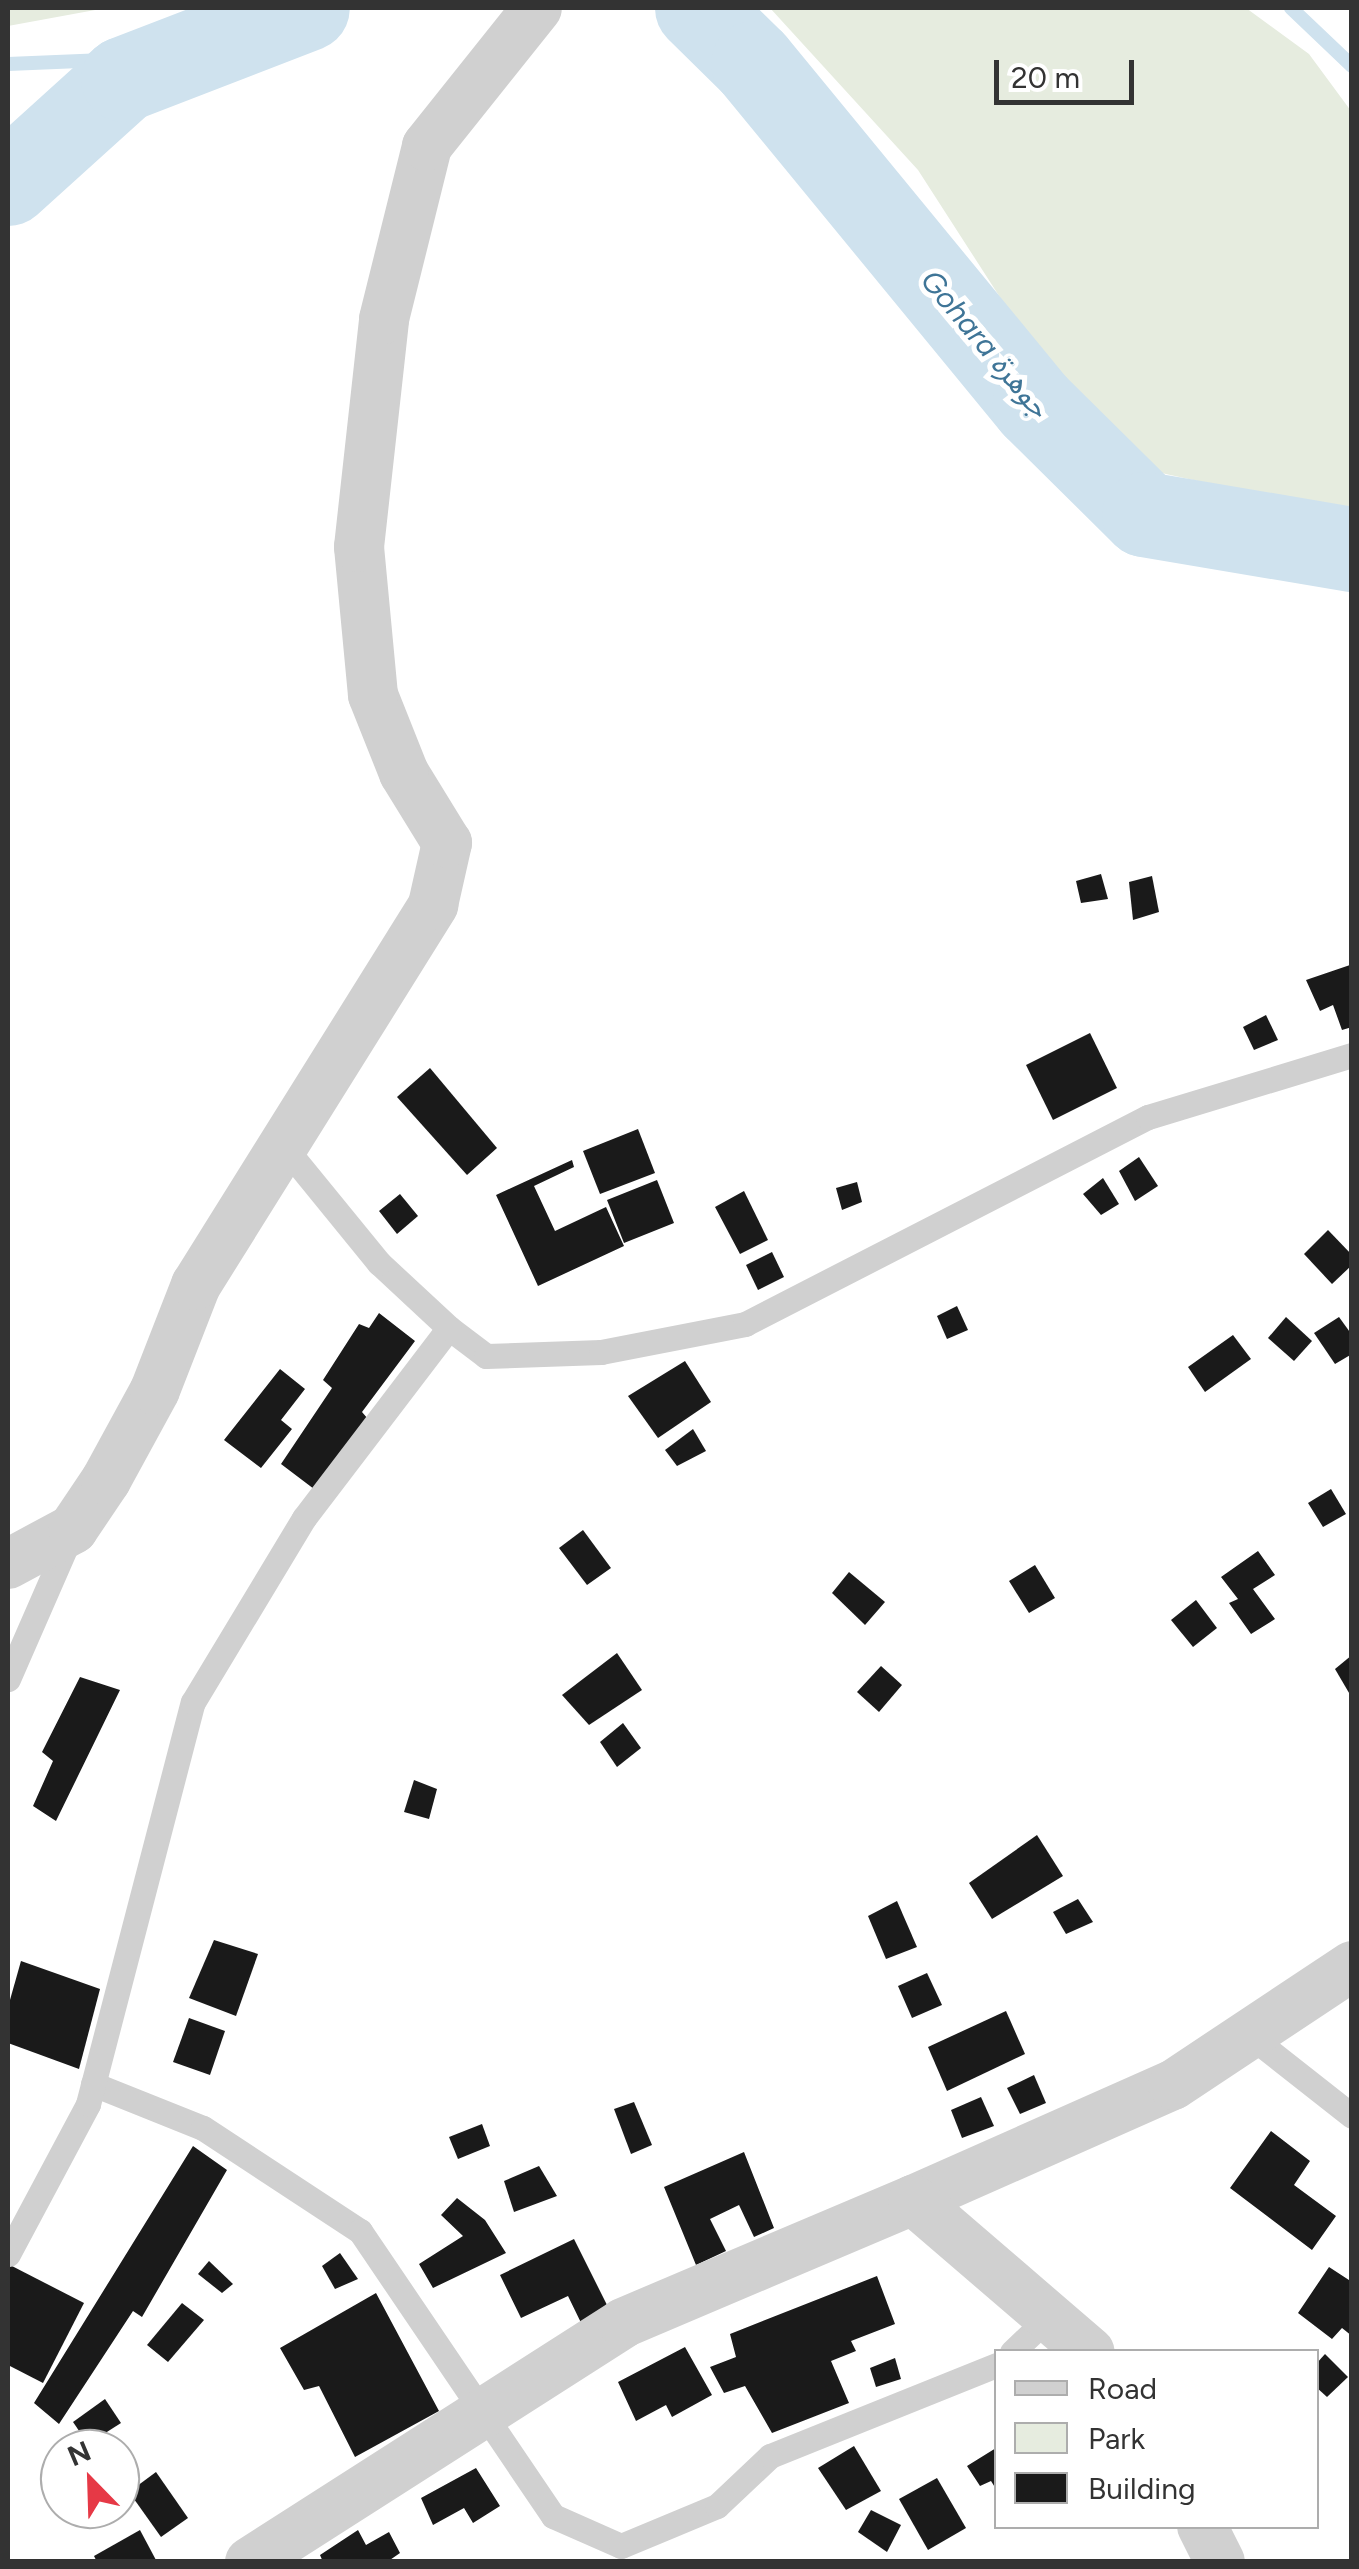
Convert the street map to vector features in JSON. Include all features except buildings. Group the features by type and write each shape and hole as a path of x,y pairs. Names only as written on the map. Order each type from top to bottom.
{"street":[{"path":"8,1564 73,1529 154,1390 196,1285 281,1143 434,905 447,842 404,773 373,695 359,546 382,338 427,146 537,8"},
{"path":"250,2562 622,2323 1173,2085 1352,1966"},
{"path":"913,2200 1086,2349"},
{"path":"1204,2529 1220,2562"}],"lane":[{"path":"281,1143 379,1262 449,1328 486,1356 602,1352 745,1324 1148,1117 1352,1054"},
{"path":"8,2254 88,2104 193,1702 304,1518 449,1328"},
{"path":"8,1679 73,1529"},
{"path":"1248,2035 1352,2116"},
{"path":"92,2084 203,2128 360,2230 553,2516 621,2546 717,2506 770,2456 994,2366"},
{"path":"1015,2349 1049,2317"}],"green space":[{"path":"8,8 106,8 8,26"},
{"path":"770,8 1246,8 1309,54 1351,111 1351,515 1157,472 1041,361 918,170"}],"waterway":[{"name":"Gohara جوهرة","path":"8,183 123,79 307,8"},
{"name":"Gohara جوهرة","path":"697,8 753,63 1034,405 1144,514 1352,549"},
{"path":"1291,8 1352,66"},
{"path":"8,64 177,57"}]}
